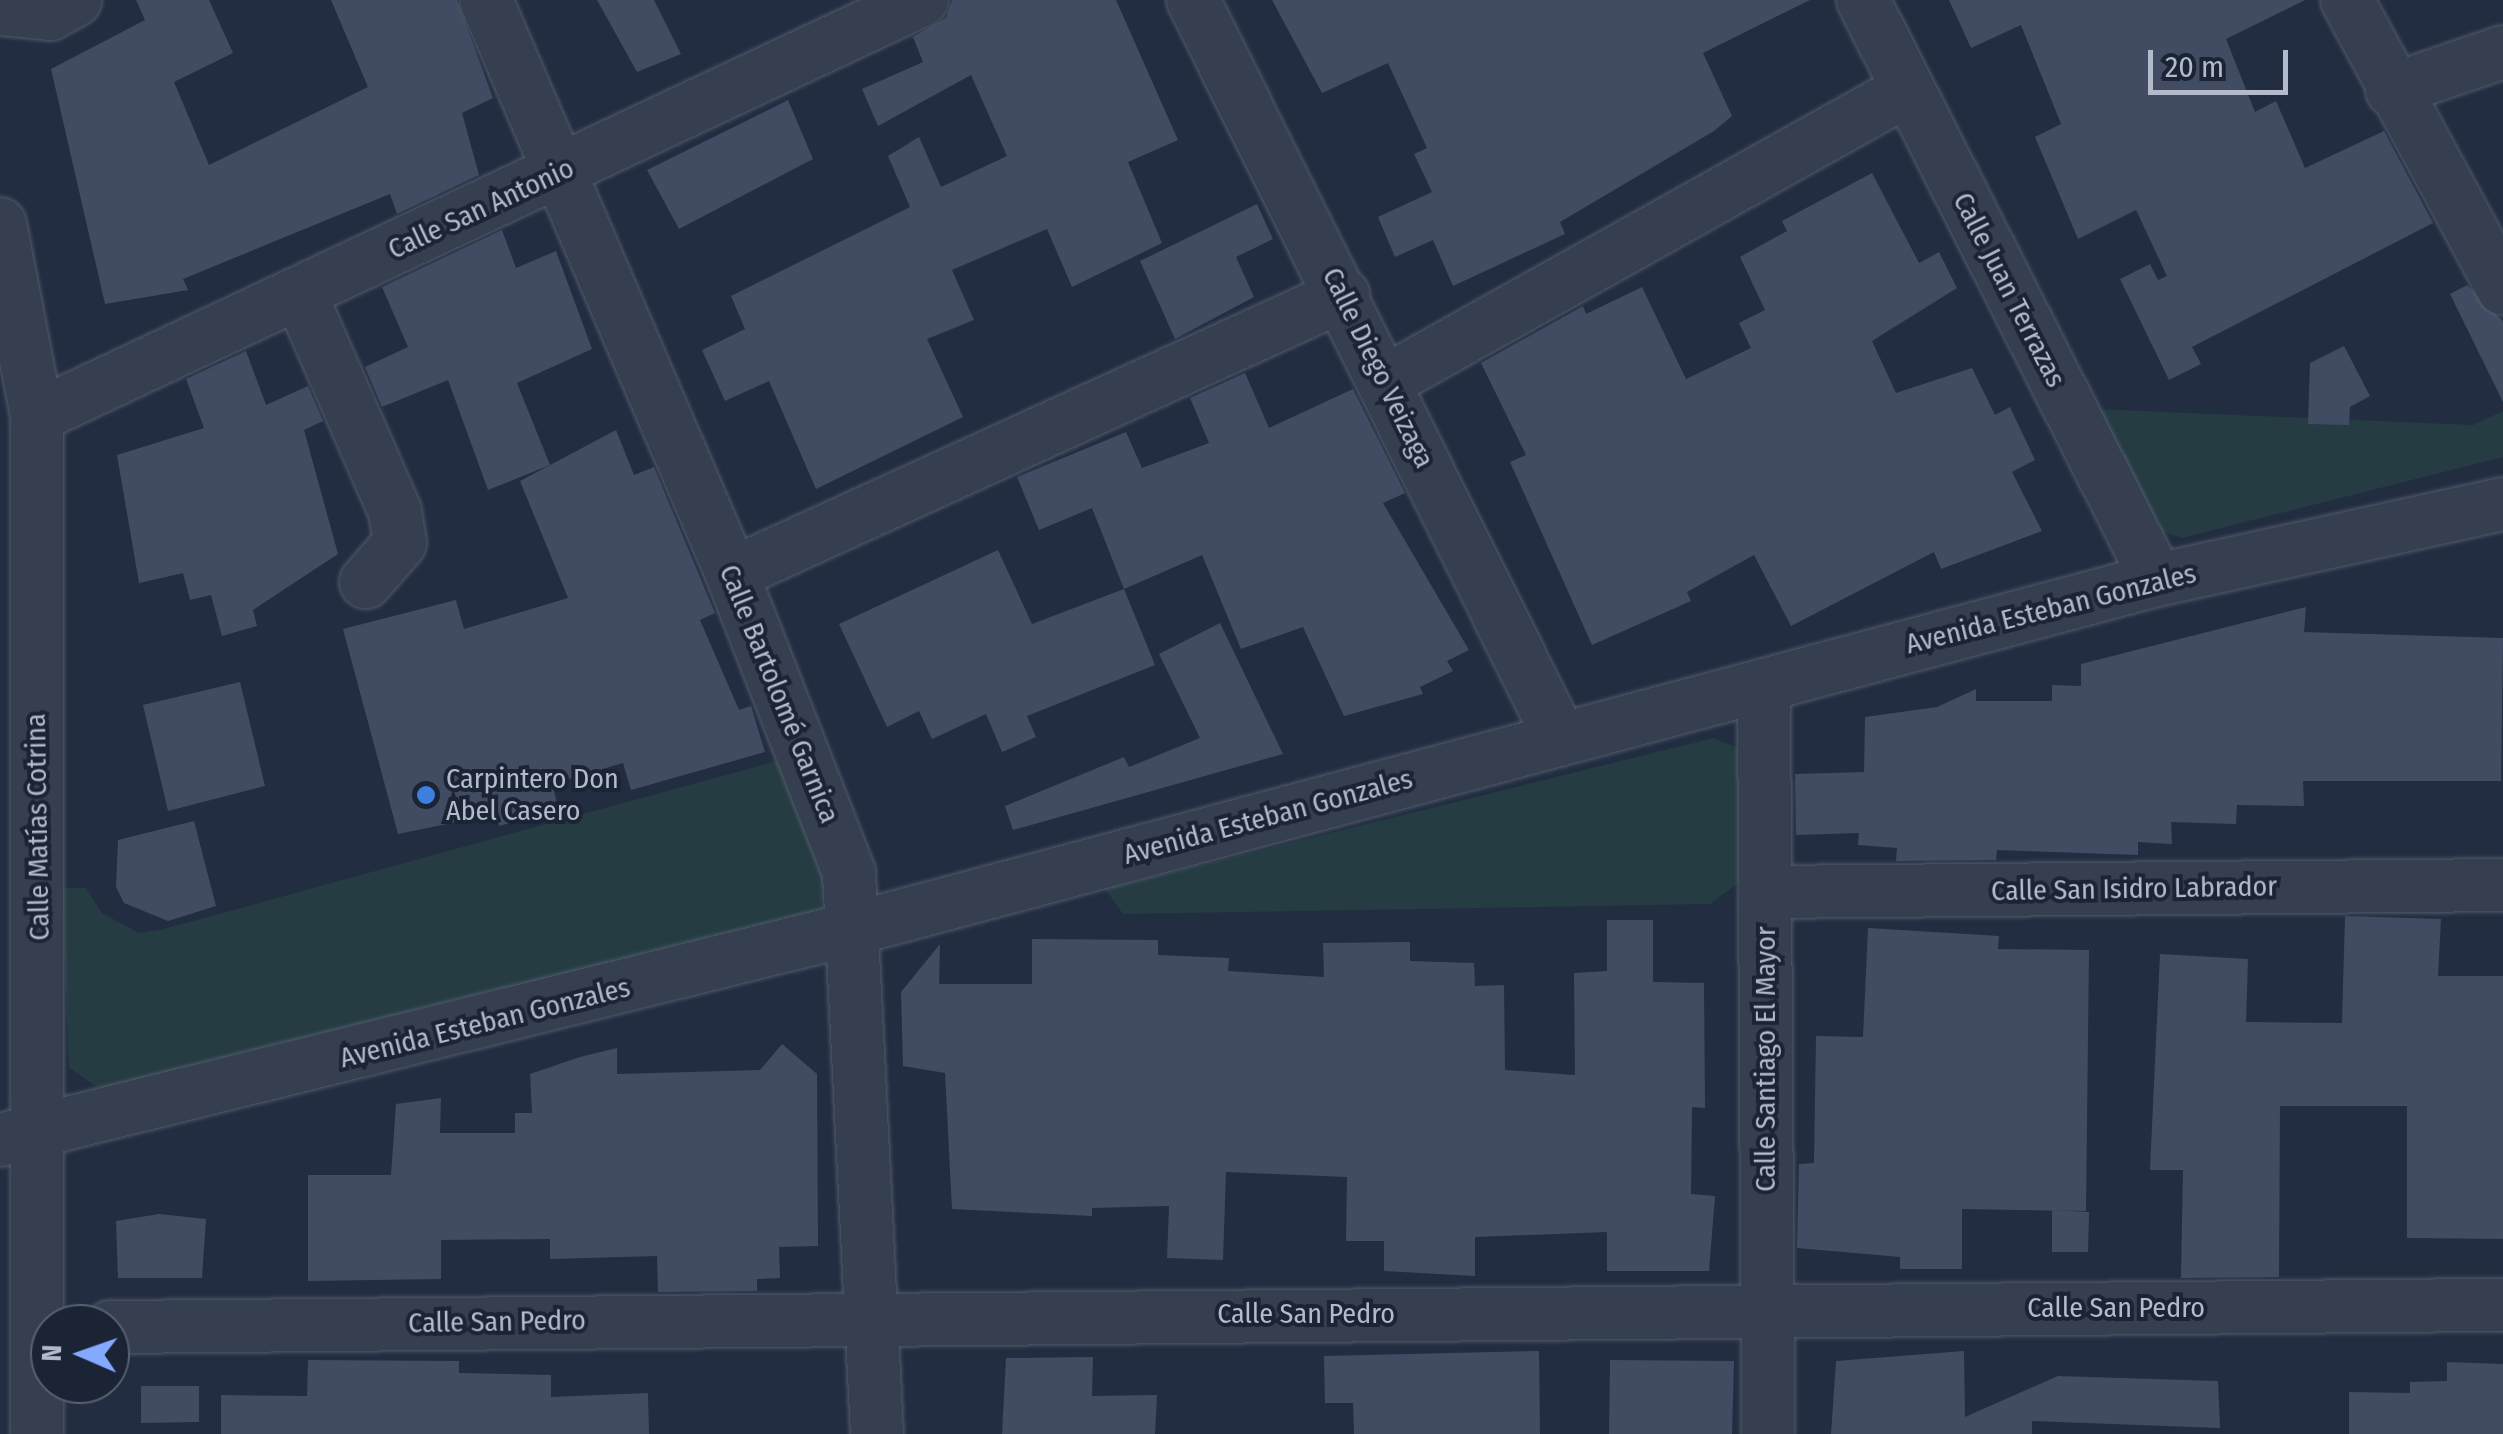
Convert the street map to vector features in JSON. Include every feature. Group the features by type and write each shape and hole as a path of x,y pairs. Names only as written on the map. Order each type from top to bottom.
{"street":[{"path":"0,10 50,14 74,0"},
{"name":"Calle Bartolomé Garnica","path":"486,0 732,574 849,873 856,928 876,1317 877,1434"},
{"name":"Calle San Antonio","path":"38,416 922,0"},
{"name":"Calle Diego Veizaga","path":"1193,0 1343,294 1560,738"},
{"name":"Calle Juan Terrazas","path":"1863,0 2157,580"},
{"path":"2347,0 2392,90 2503,288"},
{"path":"2392,90 2503,52"},
{"path":"1385,382 1907,90"},
{"name":"Calle Matías Cotrina","path":"0,224 38,416 19,728 38,805 18,1139 40,1304"},
{"path":"300,294 394,510 400,543 366,582"},
{"path":"732,574 1343,294"},
{"name":"Avenida Esteban Gonzales","path":"18,1139 856,928 2157,580 2503,504"},
{"name":"Calle Santiago El Mayor","path":"1764,684 1768,1434"},
{"path":"0,850 38,805"},
{"name":"Calle San Isidro Labrador","path":"1765,892 2503,884"},
{"name":"Calle San Pedro","path":"130,1327 876,1317 2503,1306"},
{"name":"Calle Matías Cotrina","path":"37,1434 39,1404"}],"green space":[{"path":"2096,409 2473,425 2503,411 2503,457 2182,538 2156,529"},
{"path":"1713,738 1738,748 1749,875 1710,904 1123,914 1105,889"},
{"path":"780,760 825,869 820,910 108,1094 69,1068 62,888 86,888 102,913 139,933 164,929"}],"building":[{"path":"136,0 209,0 233,53 174,82 209,165 368,87 331,0 457,0 493,98 462,113 479,175 397,214 390,194 183,279 188,290 105,304 51,69 145,20"},
{"path":"597,0 654,0 681,54 637,72"},
{"path":"952,0 1116,0 1178,140 1128,162 1162,243 1072,287 1047,229 952,270 974,320 927,339 963,417 816,489 769,381 725,401 702,350 745,329 731,296 910,207 888,156 919,137 941,187 1007,156 971,75 878,126 862,89 923,62 913,37 946,18"},
{"path":"1272,0 1810,0 1703,53 1732,116 1714,131 1560,222 1565,234 1453,286 1433,240 1395,257 1378,217 1432,192 1414,154 1427,148 1388,63 1322,93"},
{"path":"1949,0 2305,0 2226,39 2255,112 2276,101 2305,168 2384,131 2433,223 2192,347 2201,364 2169,380 2120,279 2150,264 2158,280 2167,276 2136,210 2078,239 2035,137 2061,124 2021,25 1971,48"},
{"path":"788,100 813,159 679,229 647,170"},
{"path":"1872,173 1919,263 1939,252 1957,288 1872,341 1896,393 1972,368 1995,415 2010,407 2035,460 2012,472 2042,531 1941,569 1934,552 1791,626 1754,555 1687,592 1691,601 1592,645 1510,462 1526,455 1481,363 1583,306 1586,314 1642,287 1686,379 1751,348 1739,323 1765,310 1740,257 1787,231 1782,221"},
{"path":"1257,204 1273,239 1236,257 1254,297 1175,339 1140,261"},
{"path":"502,230 516,268 556,251 592,349 517,383 550,465 488,490 448,380 382,407 365,367 408,347 382,287"},
{"path":"2467,285 2503,321 2503,402 2450,294"},
{"path":"2344,346 2370,396 2350,407 2349,425 2308,424 2310,363"},
{"path":"246,351 266,405 308,386 323,421 304,430 338,554 253,610 257,626 222,636 211,595 190,600 183,573 139,583 117,455 204,428 186,379"},
{"path":"1245,373 1269,428 1353,389 1405,493 1383,503 1469,650 1447,661 1453,671 1420,687 1423,694 1344,716 1303,627 1241,649 1202,555 1124,589 1092,508 1039,530 1017,477 1126,432 1142,468 1209,443 1190,398"},
{"path":"616,430 634,475 654,467 715,613 700,620 739,710 751,706 765,752 631,790 623,763 552,784 559,810 499,826 496,814 398,834 343,629 456,600 464,629 568,598 520,481"},
{"path":"998,550 1032,624 1124,589 1155,665 1027,716 1036,737 1002,752 986,714 932,739 919,711 887,727 839,624"},
{"path":"2306,607 2304,632 2503,638 2501,781 2303,781 2304,806 2237,805 2236,824 2171,822 2172,844 2138,842 2138,855 1997,850 1996,860 1896,861 1897,848 1858,845 1859,833 1796,835 1795,774 1864,772 1865,717 1937,707 1976,689 1976,701 2052,701 2052,685 2081,686 2081,664"},
{"path":"1220,623 1283,754 1013,830 1005,806 1124,757 1129,767 1200,738 1159,654"},
{"path":"240,682 265,786 168,811 143,705"},
{"path":"194,821 216,906 168,921 124,903 116,887 118,840"},
{"path":"2345,916 2441,919 2438,976 2503,976 2503,1239 2407,1238 2407,1106 2280,1106 2279,1277 2181,1278 2183,1170 2150,1170 2160,954 2248,959 2246,1022 2342,1023"},
{"path":"1607,920 1653,920 1653,982 1704,983 1705,1108 1692,1107 1691,1194 1715,1196 1709,1271 1607,1271 1607,1232 1475,1237 1475,1276 1384,1271 1384,1241 1346,1241 1347,1177 1226,1172 1223,1260 1167,1258 1169,1206 1092,1208 1092,1216 952,1209 945,1073 903,1066 901,992 940,944 939,984 1032,984 1032,939 1158,940 1158,955 1229,958 1228,971 1324,977 1323,943 1410,942 1410,961 1474,963 1475,986 1504,985 1505,1070 1575,1075 1574,973 1607,971"},
{"path":"1868,928 1999,936 1998,949 2089,950 2086,1211 1962,1209 1962,1269 1900,1269 1900,1257 1797,1248 1799,1164 1814,1163 1816,1036 1863,1037"},
{"path":"782,1044 817,1074 818,1246 779,1247 780,1278 757,1279 757,1291 658,1292 657,1256 550,1259 550,1239 441,1240 441,1279 308,1281 308,1175 391,1175 396,1104 441,1098 440,1133 515,1133 515,1113 532,1113 530,1074 580,1057 617,1048 617,1074 760,1070"},
{"path":"2052,1210 2089,1212 2088,1252 2052,1252"},
{"path":"159,1214 206,1219 202,1278 118,1278 116,1221"},
{"path":"1539,1351 1540,1434 1354,1434 1353,1403 1325,1403 1324,1356"},
{"path":"1964,1351 1965,1417 2058,1376 2218,1381 2220,1428 2032,1421 2032,1434 1831,1434 1836,1361"},
{"path":"1093,1357 1092,1396 1157,1395 1155,1434 1002,1434 1006,1358"},
{"path":"308,1360 459,1361 459,1373 551,1375 551,1397 648,1393 649,1434 221,1434 221,1395 307,1396"},
{"path":"1610,1360 1734,1361 1732,1434 1609,1434"},
{"path":"2447,1362 2503,1364 2503,1434 2349,1434 2349,1392 2410,1393 2410,1382 2447,1381"},
{"path":"141,1386 199,1386 199,1422 141,1423"}],"place":[{"name":"Carpintero Don Abel Casero","path":"426,795"}]}
